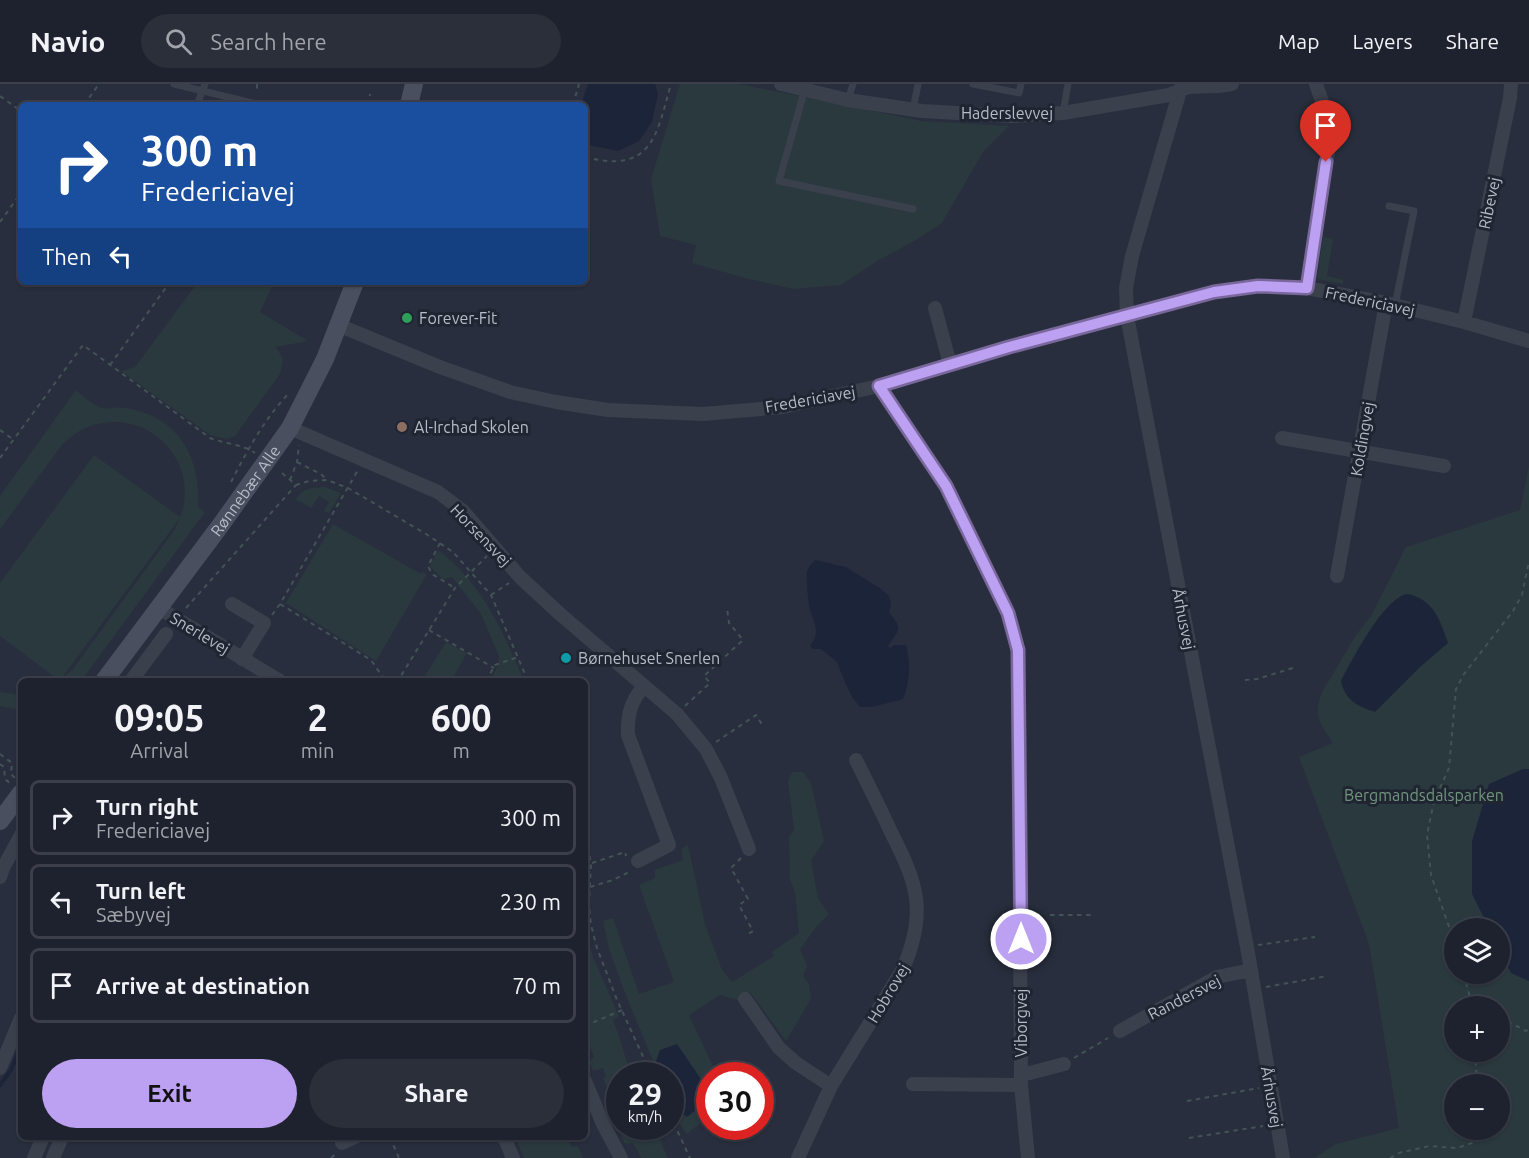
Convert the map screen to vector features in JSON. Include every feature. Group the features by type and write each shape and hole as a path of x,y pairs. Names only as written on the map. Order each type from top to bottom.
{"main road":[{"path":"410,102 414,84"},
{"name":"Rønnebær Alle","path":"106,678 220,526 296,430 354,285"},
{"path":"0,822 15,784"}],"street":[{"name":"Haderslevvej","path":"781,84 848,100 913,110 1012,116 1063,112 1169,95 1181,87 1232,84"},
{"path":"1307,288 1330,140 1327,116 1316,84"},
{"name":"Ribevej","path":"1464,322 1511,84"},
{"name":"Århusvej","path":"1181,87 1132,256 1126,288 1127,316 1247,947 1283,1158"},
{"name":"Fredericiavej","path":"338,324 440,367 510,392 608,410 703,414 783,407 879,386 950,364 1214,292 1258,286 1307,288 1390,304 1529,341"},
{"name":"Koldingvej","path":"1337,576 1359,452 1390,304"},
{"path":"935,308 950,364"},
{"name":"Viborgvej","path":"879,386 946,486 1008,613 1018,650 1021,1080 1028,1158"},
{"name":"Horsensvej","path":"296,430 438,492 463,511 520,577 676,714 706,749 721,778 749,849"},
{"path":"1282,438 1444,466"},
{"path":"232,604 264,623"},
{"name":"Snerlevej","path":"159,608 275,678"},
{"name":"Snerlevej","path":"242,658 264,623"},
{"path":"133,678 166,633"},
{"path":"634,862 669,845 628,735 630,708 635,696 644,686"},
{"name":"Hobrovej","path":"798,1158 831,1086 903,969 912,950 916,929 915,886 908,866 856,760"},
{"path":"0,822 18,836"},
{"path":"0,877 18,841"},
{"name":"Randersvej","path":"1120,1031 1217,977 1251,970"},
{"path":"745,999 779,1048 796,1063 831,1086"},
{"path":"0,1068 18,1025"},
{"path":"913,1084 1021,1080 1064,1064"},
{"path":"588,1088 621,1158"},
{"path":"34,1158 42,1140"},
{"path":"53,1158 61,1140"},
{"path":"505,1140 513,1158"}],"lane":[{"path":"174,84 204,88 250,102"},
{"path":"848,100 853,84"},
{"path":"913,110 918,84"},
{"path":"973,84 1020,93 1021,84"},
{"path":"1063,112 1068,84"},
{"path":"198,102 204,88"},
{"path":"805,89 779,181 913,209"},
{"path":"1389,206 1414,211 1390,304"}],"path":[{"path":"86,102 99,84"},
{"path":"574,102 579,84"},
{"path":"588,159 621,162 637,156 651,144 658,130 671,84"},
{"path":"369,102 370,94"},
{"path":"0,96 18,109"},
{"path":"0,222 18,197"},
{"path":"110,365 168,285"},
{"path":"0,458 83,345 210,438 248,448 255,453"},
{"path":"229,485 263,425 290,392"},
{"path":"0,430 14,440"},
{"path":"290,480 297,462 296,430"},
{"path":"264,623 280,604 363,459"},
{"path":"297,462 321,474 327,480"},
{"path":"282,473 296,485"},
{"path":"177,618 296,485 309,481 327,480 348,488 453,552 491,595 527,678"},
{"path":"440,543 428,566 432,574 455,588"},
{"path":"400,678 455,588 495,548"},
{"path":"1446,918 1431,875 1427,836 1434,801 1449,768 1456,689 1464,674 1513,611 1522,595 1529,561"},
{"path":"491,595 520,577"},
{"path":"280,604 371,660 382,676 386,678"},
{"path":"676,714 710,683 704,676 743,640 729,623 727,608"},
{"path":"429,630 494,668"},
{"path":"488,678 495,665 518,657"},
{"path":"1245,680 1257,679 1296,667"},
{"path":"706,749 756,715 763,726"},
{"path":"0,754 12,763 11,774 15,784"},
{"path":"0,764 4,767 5,779 15,784"},
{"path":"588,846 591,864 591,925 597,948 646,1062"},
{"path":"746,935 753,931 739,905 748,899 731,868 749,849"},
{"path":"590,887 632,872 634,862 625,852 591,864"},
{"path":"1050,915 1095,915"},
{"path":"1247,947 1315,937"},
{"path":"1254,989 1327,976"},
{"path":"588,1025 622,1010"},
{"path":"1510,1022 1526,1031 1529,1029"},
{"path":"1064,1064 1120,1031"},
{"path":"1187,1101 1270,1086"},
{"path":"1189,1138 1277,1124"},
{"path":"391,1140 399,1158"},
{"path":"682,1140 690,1158"},
{"path":"1390,1158 1399,1153 1429,1146 1457,1148 1475,1140"}],"green space":[{"path":"680,84 740,84 922,121 1009,126 983,152 942,223 841,285 793,289 692,263 696,245 660,236 651,179"},
{"path":"1323,237 1333,239 1327,276 1343,280 1343,284 1317,279"},
{"path":"196,285 273,285 260,312 308,341 276,347 283,359 280,374 235,436 227,439 210,435 121,371 135,367"},
{"path":"76,390 100,407 127,408 151,415 165,423 185,446 192,459 198,490 198,507 205,512 83,678 62,678 73,669 175,529 180,518 62,678 56,678 0,636 0,583 94,455 180,517 185,495 182,472 177,460 160,439 137,426 111,422 87,427 62,445 0,529 0,496"},
{"name":"Bergmandsdalsparken","path":"1529,466 1529,1158 1314,1158 1336,1144 1399,1128 1369,944 1299,757 1333,743 1319,719 1318,708 1322,692 1356,635 1371,616 1406,547 1520,510"},
{"path":"325,487 341,493 329,513 324,511 329,502 319,496 311,508 296,499 305,490"},
{"path":"333,524 421,574 422,572 427,574 376,661 286,603"},
{"path":"438,550 467,577 490,609 523,678 492,678 498,666 499,656 481,614 452,577 443,580 430,566"},
{"path":"446,642 467,653 453,678 424,678"},
{"path":"0,692 18,695 18,709 0,706"},
{"path":"792,772 803,772 811,783 824,841 811,861 818,898 829,914 800,949 807,966 803,976 809,984 811,999 786,1041 750,992 737,1000 720,995 689,1015 711,1062 696,1062 696,1098 684,1087 684,1062 654,1062 609,949 603,921 613,918 639,994 674,982 639,885 655,878 655,870 683,860 681,849 688,845 705,924 722,970 732,982 774,956 772,952 799,933 795,892 790,880 789,837 794,829 788,781"},
{"path":"588,938 593,957 619,1016 613,1020 627,1062 606,1062 606,1077 603,1068 593,1071 589,1062 594,1057 588,1042"},
{"path":"696,1105 696,1127 687,1134 684,1130 684,1107"},
{"path":"516,1140 568,1140 572,1147 578,1146 583,1158 524,1158"},
{"path":"623,1140 660,1140 668,1158 641,1158 633,1143 625,1144"}],"water":[{"path":"588,84 655,84 658,94 652,122 639,141 618,151 588,144 588,102 582,102"},
{"path":"815,560 846,567 889,596 891,605 889,612 898,629 888,646 890,648 895,645 906,645 909,659 908,679 903,699 872,707 860,707 852,697 837,662 821,649 813,649 810,645 816,635 816,630 809,605 807,574"},
{"path":"1408,594 1424,601 1435,612 1448,643 1375,712 1349,698 1341,681 1370,630 1389,605 1399,597"},
{"path":"1523,769 1529,769 1529,981 1510,971 1510,918 1484,918 1472,894 1472,841 1489,784"},
{"path":"677,1044 696,1072 696,1110 687,1117 684,1115 684,1062 656,1062 660,1050"}],"waterway":[{"path":"0,1085 11,1070 18,1053"}],"place":[{"name":"Forever-Fit","path":"407,318"},
{"name":"Al-Irchad Skolen","path":"402,427"},
{"name":"Børnehuset Snerlen","path":"566,658"}],"route":[{"path":"1021,939 1018,650 1008,613 946,486 879,386 1009,347 1214,292 1258,286 1307,288 1326,162"}]}
